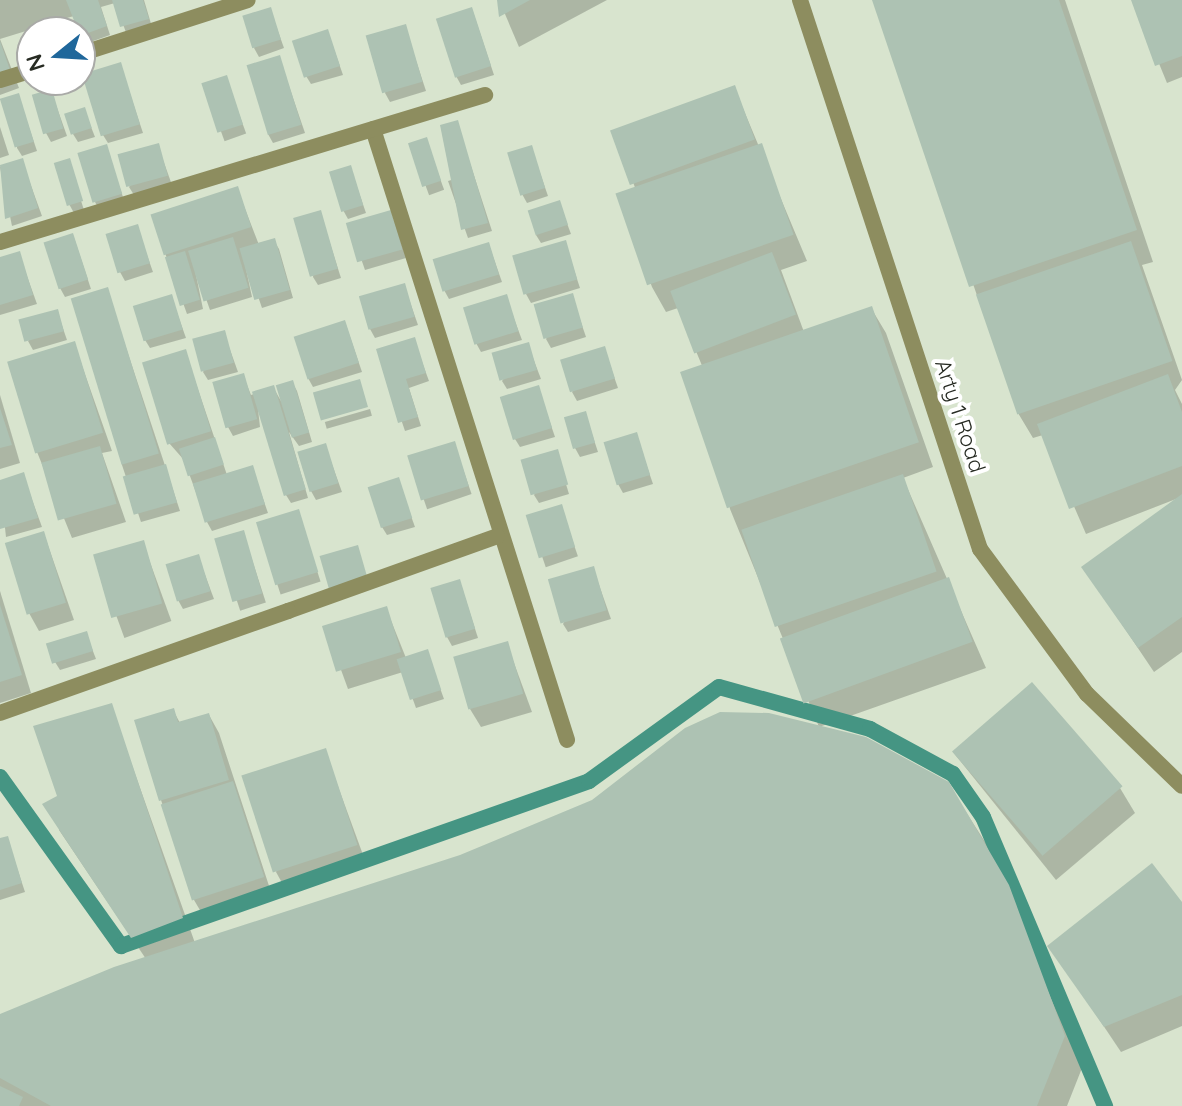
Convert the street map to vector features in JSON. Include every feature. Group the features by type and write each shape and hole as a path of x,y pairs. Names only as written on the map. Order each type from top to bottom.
{"street":[{"path":"96,49 248,0"},
{"name":"Arty 1 Road","path":"800,0 980,549 1087,694 1182,786"},
{"path":"0,242 485,95"},
{"path":"373,129 497,536 567,740"},
{"path":"0,713 497,536"}],"building":[{"path":"66,0 98,0 107,26 96,30 96,16 72,16"},
{"path":"112,0 143,0 149,19 120,27"},
{"path":"497,0 530,0 499,17"},
{"path":"872,0 1059,0 1137,230 969,287"},
{"path":"1131,0 1182,0 1182,56 1155,66"},
{"path":"271,7 281,40 252,48 242,16"},
{"path":"472,7 491,66 455,78 436,19"},
{"path":"406,24 423,82 382,93 366,36"},
{"path":"328,29 340,66 304,78 292,41"},
{"path":"0,41 10,70 0,73"},
{"path":"280,55 301,125 268,135 247,65"},
{"path":"121,62 140,124 101,136 89,96 96,96 96,70"},
{"path":"227,75 243,124 217,133 201,83"},
{"path":"735,85 755,140 630,185 610,130"},
{"path":"16,94 20,96 34,142 15,148 0,99"},
{"path":"32,96 54,96 63,128 43,134"},
{"path":"85,107 92,128 71,135 64,114"},
{"path":"458,120 488,223 461,230 440,125"},
{"path":"427,137 441,181 422,187 408,143"},
{"path":"159,143 168,176 126,187 117,154"},
{"path":"762,143 794,235 647,285 615,193"},
{"path":"107,144 122,194 93,203 77,153"},
{"path":"532,145 545,188 520,196 507,153"},
{"path":"23,158 38,208 5,219 0,165"},
{"path":"70,158 83,201 67,206 54,163"},
{"path":"351,165 363,205 341,212 329,172"},
{"path":"238,186 251,227 164,255 151,214"},
{"path":"560,200 568,225 536,235 528,211"},
{"path":"321,210 338,269 310,277 293,218"},
{"path":"391,210 402,249 357,262 346,223"},
{"path":"138,224 150,263 117,273 105,234"},
{"path":"73,233 88,280 59,289 44,243"},
{"path":"233,237 248,288 204,301 188,251"},
{"path":"275,238 290,290 254,300 239,248"},
{"path":"566,240 577,279 523,295 512,255"},
{"path":"1131,241 1172,361 1017,414 976,294"},
{"path":"489,242 499,275 443,292 433,259"},
{"path":"20,251 33,295 0,305 0,257"},
{"path":"185,251 200,300 180,306 165,257"},
{"path":"772,252 796,315 694,354 670,291"},
{"path":"405,283 415,317 369,330 359,296"},
{"path":"108,287 159,453 122,465 71,298"},
{"path":"573,293 583,328 544,339 534,304"},
{"path":"172,294 183,329 144,341 133,306"},
{"path":"507,294 518,331 474,345 463,307"},
{"path":"872,306 919,442 727,508 680,372"},
{"path":"58,309 64,331 24,342 18,320"},
{"path":"345,320 359,363 308,379 294,337"},
{"path":"225,330 234,363 201,372 192,339"},
{"path":"415,337 426,373 406,379 418,417 398,423 376,349"},
{"path":"75,341 103,433 35,454 7,362"},
{"path":"529,342 537,370 500,381 492,353"},
{"path":"605,346 615,379 570,392 560,360"},
{"path":"186,349 211,431 167,445 142,362"},
{"path":"244,373 257,419 226,428 212,382"},
{"path":"1168,374 1182,412 1182,466 1069,509 1037,424"},
{"path":"360,379 368,407 321,420 313,393"},
{"path":"293,380 309,433 292,438 276,385"},
{"path":"274,385 306,489 284,496 252,392"},
{"path":"539,385 552,428 513,440 500,397"},
{"path":"0,408 12,445 0,448"},
{"path":"586,411 595,443 573,449 564,417"},
{"path":"637,432 650,475 617,485 604,442"},
{"path":"215,437 224,465 188,476 179,449"},
{"path":"455,441 469,486 421,501 407,456"},
{"path":"326,443 338,483 310,492 297,452"},
{"path":"100,446 117,504 58,520 41,463"},
{"path":"558,449 568,485 531,495 521,460"},
{"path":"166,464 177,502 134,515 123,476"},
{"path":"253,465 265,504 205,523 193,483"},
{"path":"24,472 38,518 0,529 0,480"},
{"path":"903,474 937,571 775,627 741,530"},
{"path":"399,477 412,518 381,528 368,487"},
{"path":"1182,494 1182,617 1138,648 1081,567"},
{"path":"562,504 575,547 539,558 526,515"},
{"path":"299,509 318,572 275,585 256,522"},
{"path":"244,530 262,593 232,602 214,539"},
{"path":"44,531 66,603 27,615 5,543"},
{"path":"144,540 162,603 111,618 93,555"},
{"path":"358,545 368,580 329,591 320,556"},
{"path":"199,554 210,591 177,602 166,564"},
{"path":"594,566 607,610 561,623 548,579"},
{"path":"949,577 973,642 803,703 780,639"},
{"path":"460,579 475,629 446,638 430,588"},
{"path":"0,605 22,675 0,682"},
{"path":"387,606 401,652 336,672 322,626"},
{"path":"87,631 93,651 52,664 46,644"},
{"path":"508,641 523,694 468,710 453,657"},
{"path":"428,649 441,690 410,700 397,659"},
{"path":"1032,682 1123,786 1043,856 952,752"},
{"path":"112,703 183,918 131,938 42,804 57,796 33,726"},
{"path":"174,708 178,722 209,713 229,780 159,801 134,720"},
{"path":"720,712 769,713 866,737 949,782 1009,885 1065,1036 1037,1106 51,1106 0,1078 0,1014 114,967 460,855 592,800 685,728"},
{"path":"326,748 358,845 273,873 241,776"},
{"path":"233,781 264,877 192,901 161,804"},
{"path":"8,836 22,883 0,890 0,838"},
{"path":"1152,863 1182,902 1182,995 1104,1027 1047,946"},
{"path":"0,1086 23,1097 19,1106 0,1106"}],"waterway":[{"path":"0,777 121,946 589,781 719,687 870,729 953,774 983,817 1105,1106"}]}
